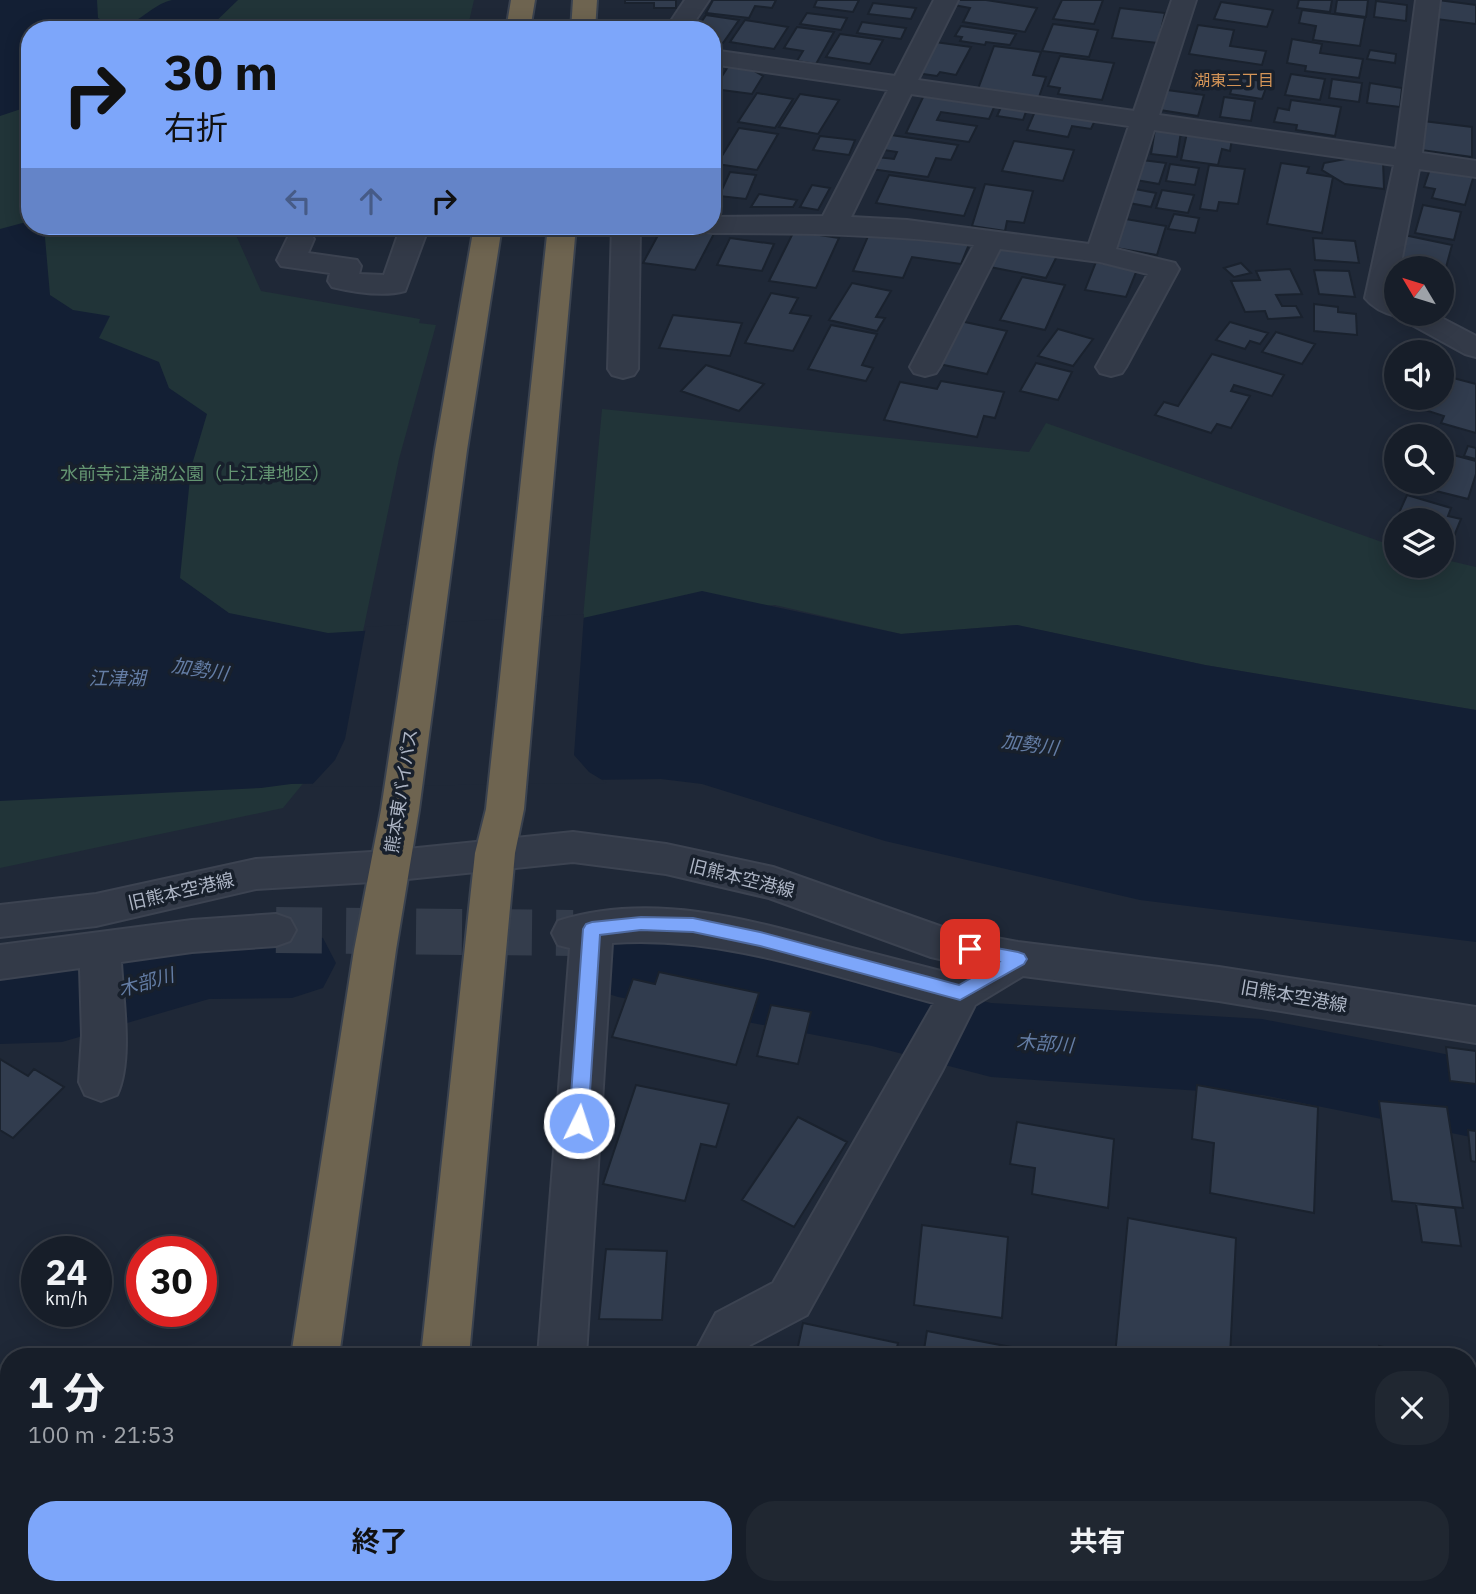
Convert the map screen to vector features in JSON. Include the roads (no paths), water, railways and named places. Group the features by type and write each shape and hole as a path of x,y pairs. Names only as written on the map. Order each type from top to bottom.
{"highway":[{"path":"520,21 523,0"},
{"path":"584,21 585,0"},
{"name":"熊本東バイパス","path":"316,1348 388,866 400,810 451,450 487,235"},
{"path":"446,1348 495,853 506,808 561,235"}],"street":[{"path":"683,21 697,0"},
{"path":"833,224 946,0"},
{"path":"1100,254 1184,0"},
{"path":"1388,256 1408,159 1428,0"},
{"path":"721,58 1476,169"},
{"path":"721,225 833,224 907,228 1100,254 1165,269 1111,367"},
{"path":"300,239 291,260 347,266 342,281 395,285 412,235"},
{"path":"622,369 626,235"},
{"path":"925,368 991,239"},
{"path":"1384,278 1380,298 1384,300"},
{"path":"1434,326 1476,348"},
{"name":"旧熊本空港線","path":"0,921 96,910 256,874 388,866 573,846 666,859 773,883 946,944 1018,959 1219,984 1476,1025"},
{"path":"563,1348 588,993 583,931 641,924 693,925 760,939 960,993"},
{"path":"0,962 101,961 192,936 276,930"},
{"path":"722,1348 733,1329 790,1299 927,1058 960,993 1018,959"},
{"path":"101,961 101,1082"}],"water":[{"path":"0,0 97,0 98,18 104,21 21,21 21,109 0,116"},
{"path":"172,0 238,0 216,21 136,21 162,3"},
{"path":"21,223 21,235 45,235 50,295 73,310 110,316 99,338 159,362 169,388 207,414 191,468 180,578 229,613 328,633 583,618 702,591 901,634 1017,625 1205,665 1476,710 1476,942 1140,900 885,841 702,784 661,779 291,784 261,788 0,801 0,229"}],"waterway":[{"name":"木部川","path":"618,962 872,1010 991,1040 1262,1057 1476,1099"},
{"name":"木部川","path":"0,1008 62,1006 209,964 292,963"}],"tunnel":[{"path":"276,930 573,933"}],"district":[{"name":"湖東三丁目","path":"1234,80"}],"park label":[{"name":"水前寺江津湖公園（上江津地区）","path":"195,473"}],"water label":[{"name":"加勢川","path":"200,669"},
{"name":"江津湖","path":"117,678"},
{"name":"加勢川","path":"1030,744"}]}
